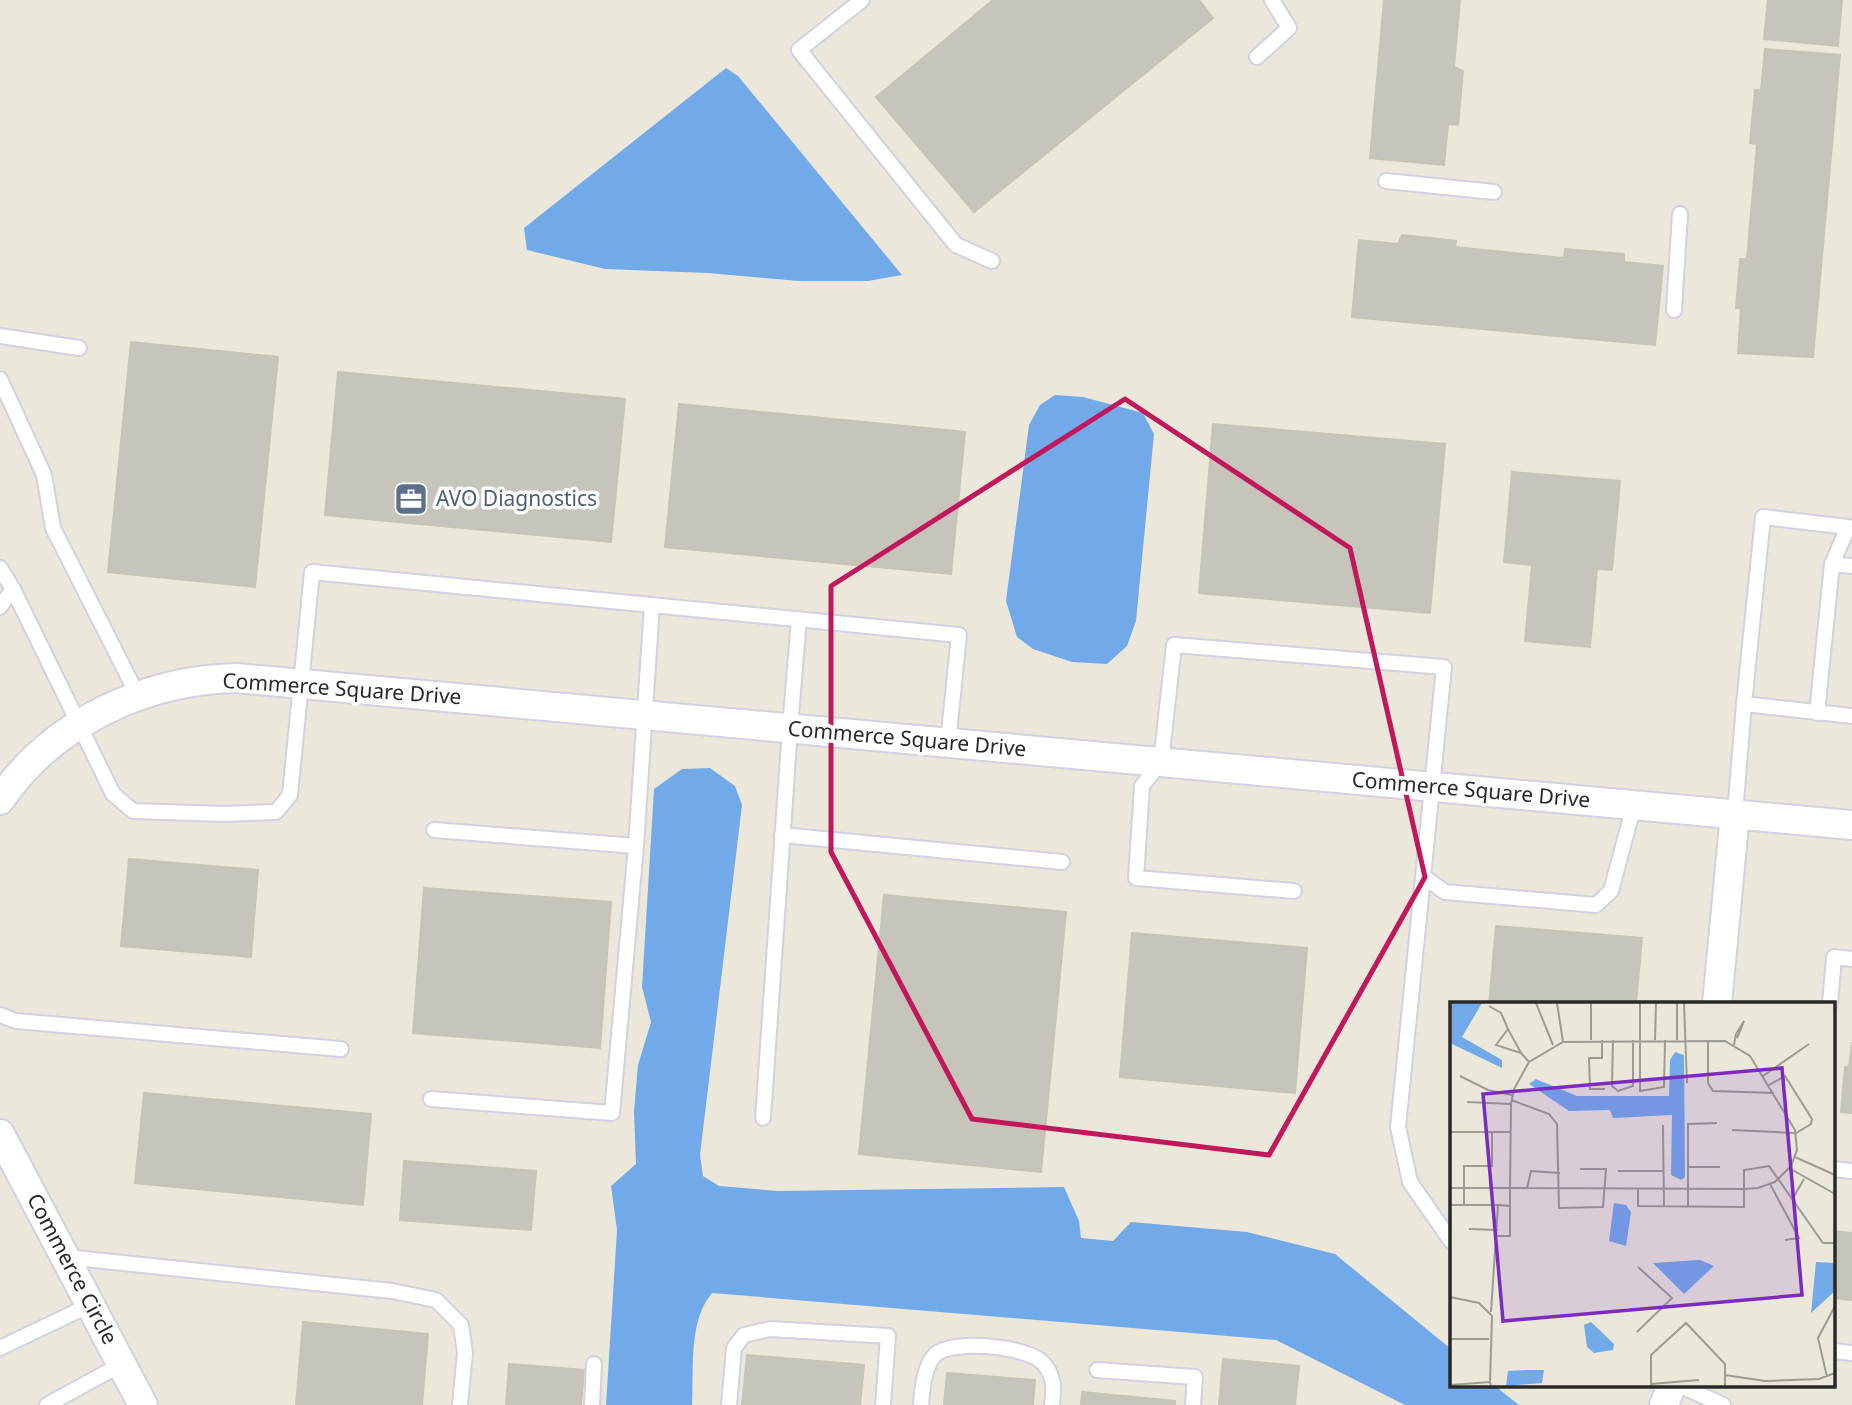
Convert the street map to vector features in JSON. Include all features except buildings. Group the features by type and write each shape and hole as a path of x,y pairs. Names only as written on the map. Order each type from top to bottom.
{"street":[{"name":"Commerce Square Drive","path":"3,788 46,749 104,709 187,682 236,678 1852,825"},
{"path":"1717,1002 1735,814"},
{"name":"Commerce Circle","path":"0,1134 143,1405"},
{"path":"1664,1405 1670,1388"}],"lane":[{"path":"862,0 799,50 957,245 992,261"},
{"path":"1256,57 1289,28 1272,0"},
{"path":"1386,181 1494,192"},
{"path":"1674,310 1680,214"},
{"path":"0,336 79,348"},
{"path":"0,379 44,475 53,528 138,696"},
{"path":"1735,814 1763,517 1850,525 1832,564 1817,713"},
{"path":"1832,564 1852,566"},
{"path":"0,568 13,589 113,794 133,811 224,814 276,812 290,795 312,572 959,635 948,743"},
{"path":"0,607 13,589"},
{"path":"430,1099 612,1113 636,846 652,605"},
{"path":"763,1118 799,620"},
{"path":"1294,891 1136,878 1142,786 1161,762 1174,645 1444,667 1398,1127 1410,1182 1450,1240"},
{"path":"1744,704 1852,716"},
{"path":"1423,877 1445,892 1596,905 1611,891 1634,805"},
{"path":"434,830 636,846"},
{"path":"782,835 1062,862"},
{"path":"1830,1002 1834,957 1852,959"},
{"path":"0,1015 16,1021 341,1049"},
{"path":"1834,1169 1852,1171"},
{"path":"65,1257 392,1291 436,1300 461,1325 465,1353 460,1405"},
{"path":"0,1348 90,1305"},
{"path":"729,1405 734,1348 744,1335 770,1329 888,1336 883,1405"},
{"path":"921,1405 925,1381 934,1355 948,1347 1019,1349 1043,1362 1054,1382 1052,1405"},
{"path":"1834,1351 1852,1353"},
{"path":"47,1405 122,1364"},
{"path":"592,1405 594,1364"},
{"path":"1097,1370 1195,1377 1193,1405"},
{"path":"1685,1388 1723,1405"}],"highlighted area":[{"path":"1125,399 1350,548 1425,877 1269,1155 972,1119 831,852 831,586"}],"water":[{"path":"726,68 738,76 902,275 868,281 799,281 708,273 605,269 527,250 524,228"},
{"path":"1055,395 1083,397 1143,413 1154,434 1136,621 1127,646 1107,664 1072,662 1033,649 1017,637 1006,601 1029,425 1040,405"},
{"path":"710,768 735,786 742,805 700,1155 703,1176 719,1186 778,1191 1064,1187 1079,1221 1081,1238 1113,1241 1131,1222 1247,1232 1335,1254 1450,1348 1450,1388 1498,1388 1519,1405 1405,1405 1276,1340 712,1293 704,1304 696,1332 692,1405 606,1405 617,1230 611,1186 636,1164 634,1111 638,1065 651,1022 642,987 654,789 682,769"}],"place":[{"name":"AVO Diagnostics","path":"411,499"}]}
